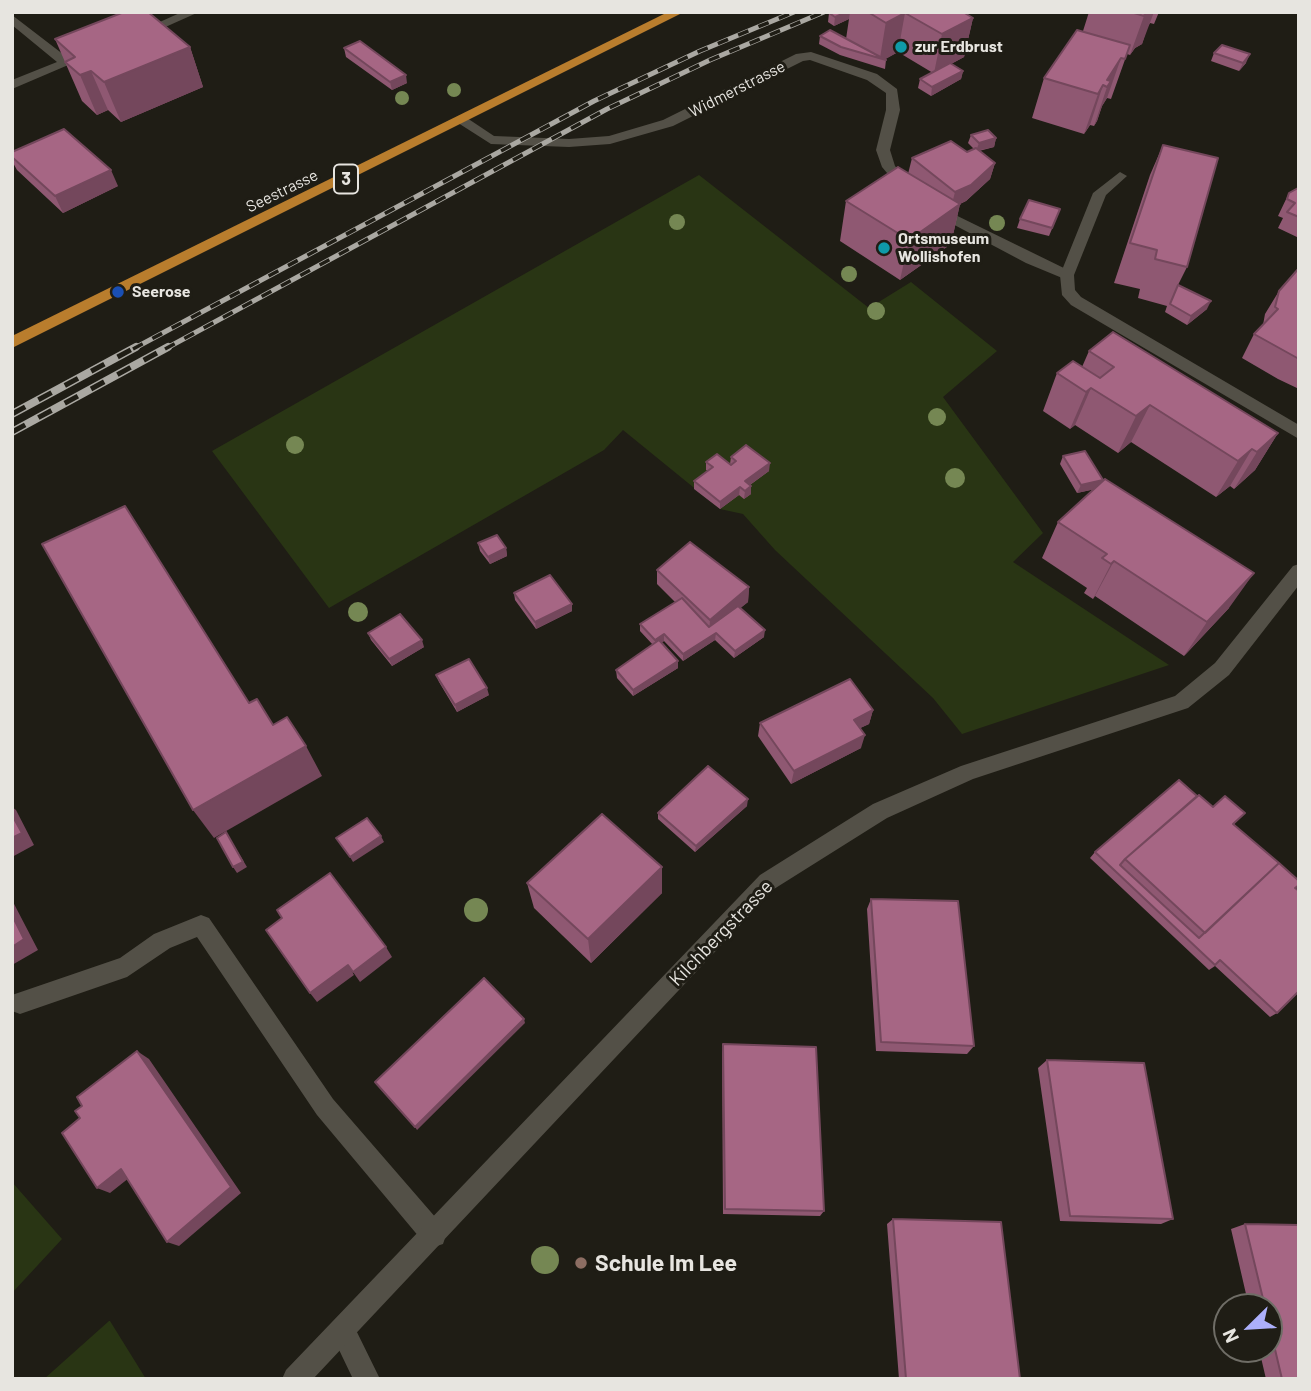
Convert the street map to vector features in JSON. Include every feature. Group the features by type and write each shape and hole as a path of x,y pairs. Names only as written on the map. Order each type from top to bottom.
{"main road":[{"name":"Seestrasse","path":"12,343 678,12"}],"street":[{"path":"129,37 193,12"},
{"path":"12,19 65,62"},
{"path":"12,85 104,47"},
{"name":"Widmerstrasse","path":"462,121 491,140 569,143 610,140 668,123 767,76 800,57 820,58 872,78 892,92 893,110 883,150 898,180 918,198 957,223 1067,275"},
{"path":"1120,176 1100,193 1067,275 1067,291 1076,301 1299,433"},
{"name":"Kilchbergstrasse","path":"295,1379 767,882 880,811 968,772 1181,702 1222,669 1299,571"},
{"path":"20,1003 127,967 162,941 201,925 325,1107 434,1235"},
{"path":"343,1331 367,1379"}],"green space":[{"path":"699,175 869,308 911,282 997,351 943,397 1043,533 1013,562 1169,665 962,734 933,698 775,550 743,514 720,509 623,430 604,450 329,608 212,451"},
{"path":"12,1182 62,1239 12,1293"},
{"path":"109,1321 146,1379 44,1379"}],"building":[{"path":"124,12 148,12 190,47 104,82 91,71 80,75 65,62 75,57 55,39"},
{"path":"847,12 835,17 829,13"},
{"path":"868,12 963,12 973,18 942,34 905,13 886,23"},
{"path":"830,30 886,60 841,47 820,36"},
{"path":"1077,30 1130,45 1125,59 1121,58 1107,80 1111,81 1107,87 1103,85 1098,94 1044,78"},
{"path":"360,41 406,75 390,82 344,48"},
{"path":"1222,45 1250,54 1243,63 1214,53"},
{"path":"950,63 963,71 932,87 920,79"},
{"path":"64,129 111,170 55,196 12,157 12,152"},
{"path":"988,130 996,138 979,143 971,135"},
{"path":"951,141 967,152 976,148 995,163 971,185 955,192 912,158"},
{"path":"1163,145 1218,158 1187,267 1155,259 1157,250 1130,243"},
{"path":"898,167 960,204 909,240 846,201"},
{"path":"1299,188 1299,217 1287,212 1295,203 1287,199 1289,193"},
{"path":"1029,200 1060,209 1052,228 1020,219"},
{"path":"1299,268 1299,359 1254,334 1278,309 1275,307 1279,291"},
{"path":"1178,285 1211,301 1191,316 1170,304"},
{"path":"1113,332 1278,433 1257,452 1252,449 1238,461 1150,405 1136,416 1091,388 1086,392 1057,373 1073,361 1100,378 1114,367 1089,351"},
{"path":"746,445 770,463 745,481 751,486 745,491 740,487 720,502 694,481 713,467 706,462 717,454 731,465 736,461 731,457"},
{"path":"1085,451 1103,480 1081,485 1063,456"},
{"path":"1105,479 1254,573 1207,622 1114,561 1111,564 1102,558 1107,554 1058,522"},
{"path":"125,506 249,703 257,699 273,725 287,717 306,746 193,810 42,544"},
{"path":"497,535 506,548 488,557 478,543"},
{"path":"690,542 749,587 710,620 657,570"},
{"path":"550,575 572,604 535,622 514,593"},
{"path":"682,598 709,627 738,606 765,630 735,651 716,633 683,654 664,634 655,640 640,624"},
{"path":"400,614 422,640 389,659 368,633"},
{"path":"659,640 678,661 633,690 616,670"},
{"path":"469,659 487,688 455,705 436,675"},
{"path":"850,679 873,710 854,720 865,735 794,771 760,723"},
{"path":"708,766 748,799 696,846 658,813"},
{"path":"1179,780 1197,796 1120,865 1199,938 1279,863 1299,881 1295,888 1299,891 1299,991 1277,1013 1220,960 1215,965 1095,852"},
{"path":"1199,795 1213,807 1225,796 1245,813 1233,824 1279,863 1205,933 1125,859"},
{"path":"602,814 662,867 588,939 527,883"},
{"path":"12,815 22,833 12,838"},
{"path":"367,818 381,836 350,857 336,838"},
{"path":"226,832 243,862 233,867 217,838"},
{"path":"330,873 386,947 353,972 348,965 310,993 266,930 282,918 277,910"},
{"path":"871,899 958,901 974,1046 881,1042"},
{"path":"12,915 24,939 12,947"},
{"path":"484,978 524,1019 415,1127 375,1082"},
{"path":"723,1044 816,1047 824,1211 725,1209"},
{"path":"137,1051 231,1187 167,1242 121,1169 97,1188 62,1133 80,1118 75,1111 82,1106 77,1097"},
{"path":"1047,1060 1144,1063 1173,1219 1070,1216"},
{"path":"893,1219 1001,1222 1020,1379 906,1379"},
{"path":"1245,1224 1299,1225 1299,1379 1282,1379 1278,1363 1283,1363 1283,1293 1262,1293"}],"railway":[{"path":"133,349 594,101 700,51 794,12"},
{"path":"165,349 607,109 710,60 824,12"},
{"path":"12,414 136,347"},
{"path":"12,432 168,347"}],"place":[{"name":"zur Erdbrust","path":"901,47"},
{"name":"Ortsmuseum Wollishofen","path":"884,248"},
{"name":"Seerose","path":"118,292"},
{"name":"Schule Im Lee","path":"581,1263"}]}
